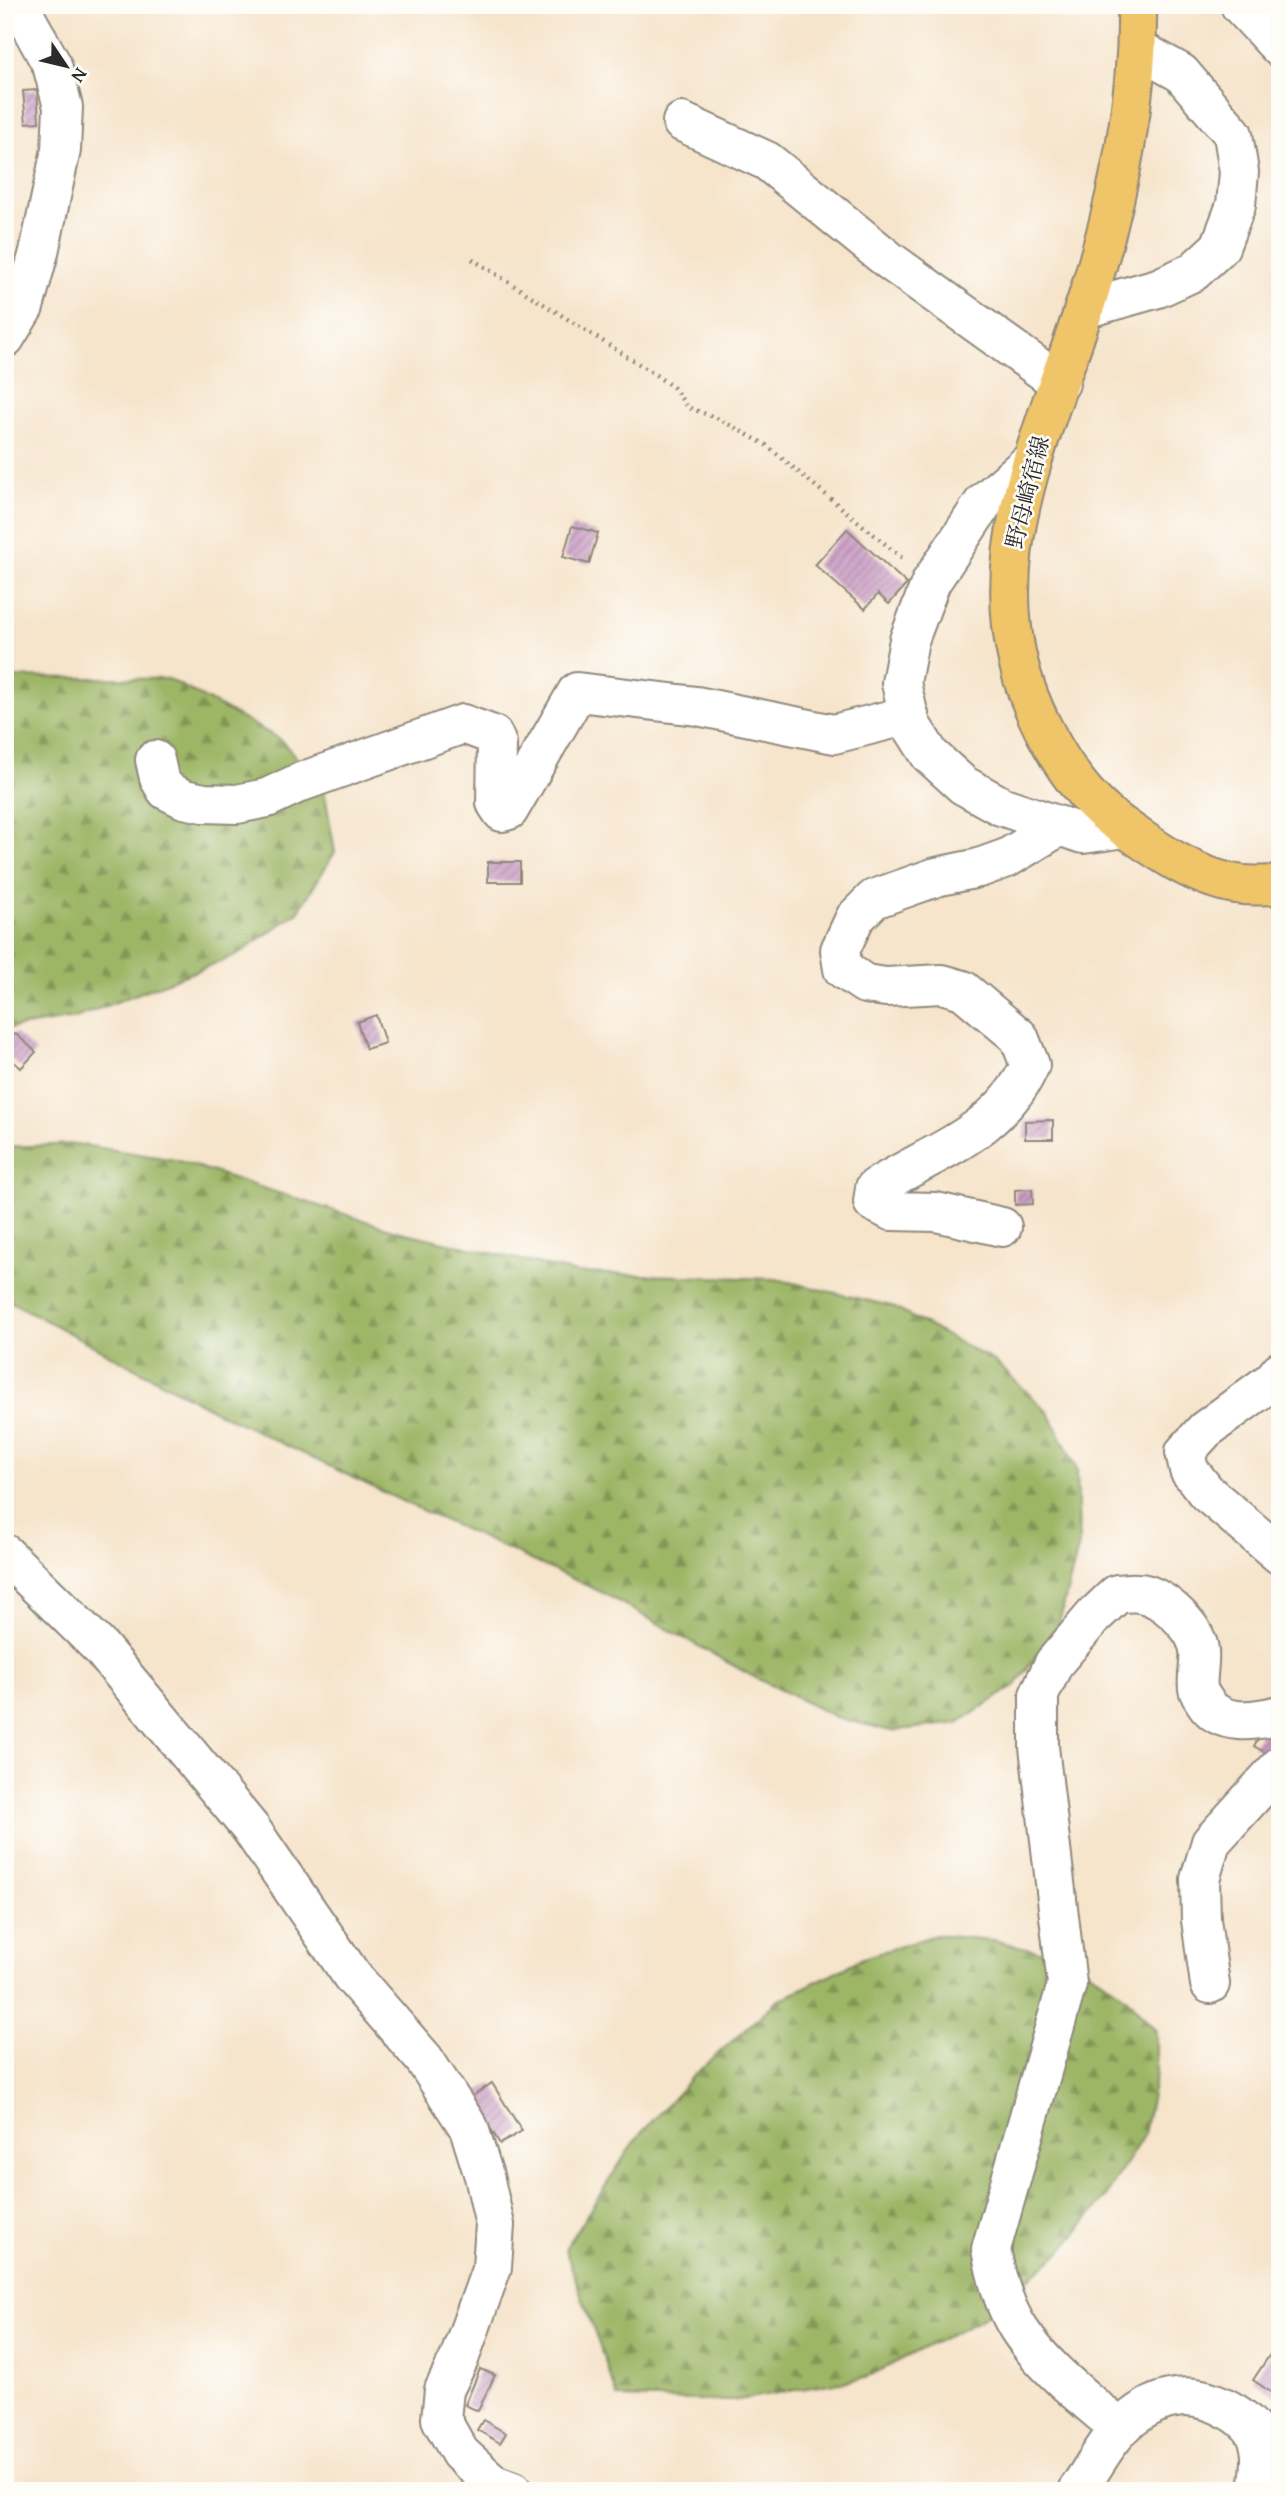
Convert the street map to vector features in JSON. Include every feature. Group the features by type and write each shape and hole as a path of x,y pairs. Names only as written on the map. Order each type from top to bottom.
{"main road":[{"name":"野母崎宿線","path":"1137,5 1138,49 1125,157 1084,309 1032,460 1017,516 1010,564 1010,613 1017,662 1033,710 1054,750 1078,784 1107,815 1168,857 1189,868 1242,885 1280,885"}],"street":[{"path":"5,338 24,307 38,252 61,150 63,107 52,65 19,5"},
{"path":"1240,5 1280,48"},
{"path":"1084,309 1158,288 1193,272 1220,247 1236,205 1239,172 1233,134 1181,73 1138,49"},
{"path":"682,122 767,161 890,261 1060,383"},
{"path":"1032,460 984,502 931,582 909,639 901,683 911,726 930,755 964,785 1001,806 1083,834 1125,828"},
{"path":"155,760 159,778 166,790 184,799 204,803 237,804 267,798 301,782 463,724 492,735 496,744 496,803 502,812 509,810 577,692 698,706 834,734 909,715"},
{"path":"1002,1227 936,1212 891,1211 873,1202 875,1188 953,1146 999,1112 1013,1097 1030,1065 1019,1037 963,990 942,984 886,987 865,984 842,970 840,950 855,919 874,899 936,877 979,868 1007,858 1060,826"},
{"path":"1280,1371 1273,1380 1205,1430 1185,1452 1189,1470 1207,1493 1280,1555"},
{"path":"5,1554 101,1648 251,1829 352,1976 424,2059 469,2128 495,2225 492,2267 459,2360 444,2390 441,2419 460,2453 494,2484 513,2491"},
{"path":"1121,2429 1055,2372 1019,2330 997,2282 991,2249 1067,1984 1039,1747 1039,1695 1054,1663 1094,1616 1118,1594 1141,1592 1166,1606 1189,1626 1198,1646 1198,1690 1211,1711 1227,1719 1258,1720 1280,1715"},
{"path":"1210,1984 1201,1920 1200,1879 1211,1842 1280,1766"},
{"path":"1077,2491 1121,2429 1133,2417 1159,2402 1193,2395 1215,2402 1237,2414 1255,2432 1262,2459 1258,2491"}],"path":[{"path":"472,259 674,388 687,407 719,419 766,445 931,582"}],"green space":[{"path":"5,677 169,679 280,739 324,789 335,852 298,912 237,955 75,1018 5,1029"},
{"path":"76,1144 176,1160 397,1231 577,1273 776,1279 891,1306 994,1361 1049,1413 1077,1469 1079,1545 1059,1623 1016,1685 958,1723 891,1731 838,1718 756,1678 601,1592 223,1415 13,1303 5,1294 5,1147"},
{"path":"935,1935 993,1940 1072,1959 1125,1996 1156,2031 1156,2074 1144,2134 1105,2198 1060,2252 981,2319 865,2378 732,2401 618,2398 565,2249 635,2140 693,2076 777,2001 863,1958"}],"building":[{"path":"37,90 39,122 26,123 23,91"},
{"path":"572,526 598,533 589,564 563,557"},
{"path":"847,529 907,584 889,604 878,594 865,609 815,565"},
{"path":"488,862 520,862 520,882 488,882"},
{"path":"376,1015 385,1043 366,1049 357,1022"},
{"path":"15,1033 36,1052 21,1068 5,1054 5,1045"},
{"path":"1053,1120 1053,1139 1025,1139 1025,1121"},
{"path":"1032,1189 1033,1204 1015,1205 1015,1190"},
{"path":"1262,1731 1280,1741 1273,1757 1254,1746"},
{"path":"492,2083 522,2131 500,2144 471,2097"},
{"path":"1271,2353 1280,2359 1278,2397 1253,2380"},
{"path":"480,2369 495,2375 478,2411 465,2405"},
{"path":"483,2420 506,2433 500,2443 477,2430"}]}
